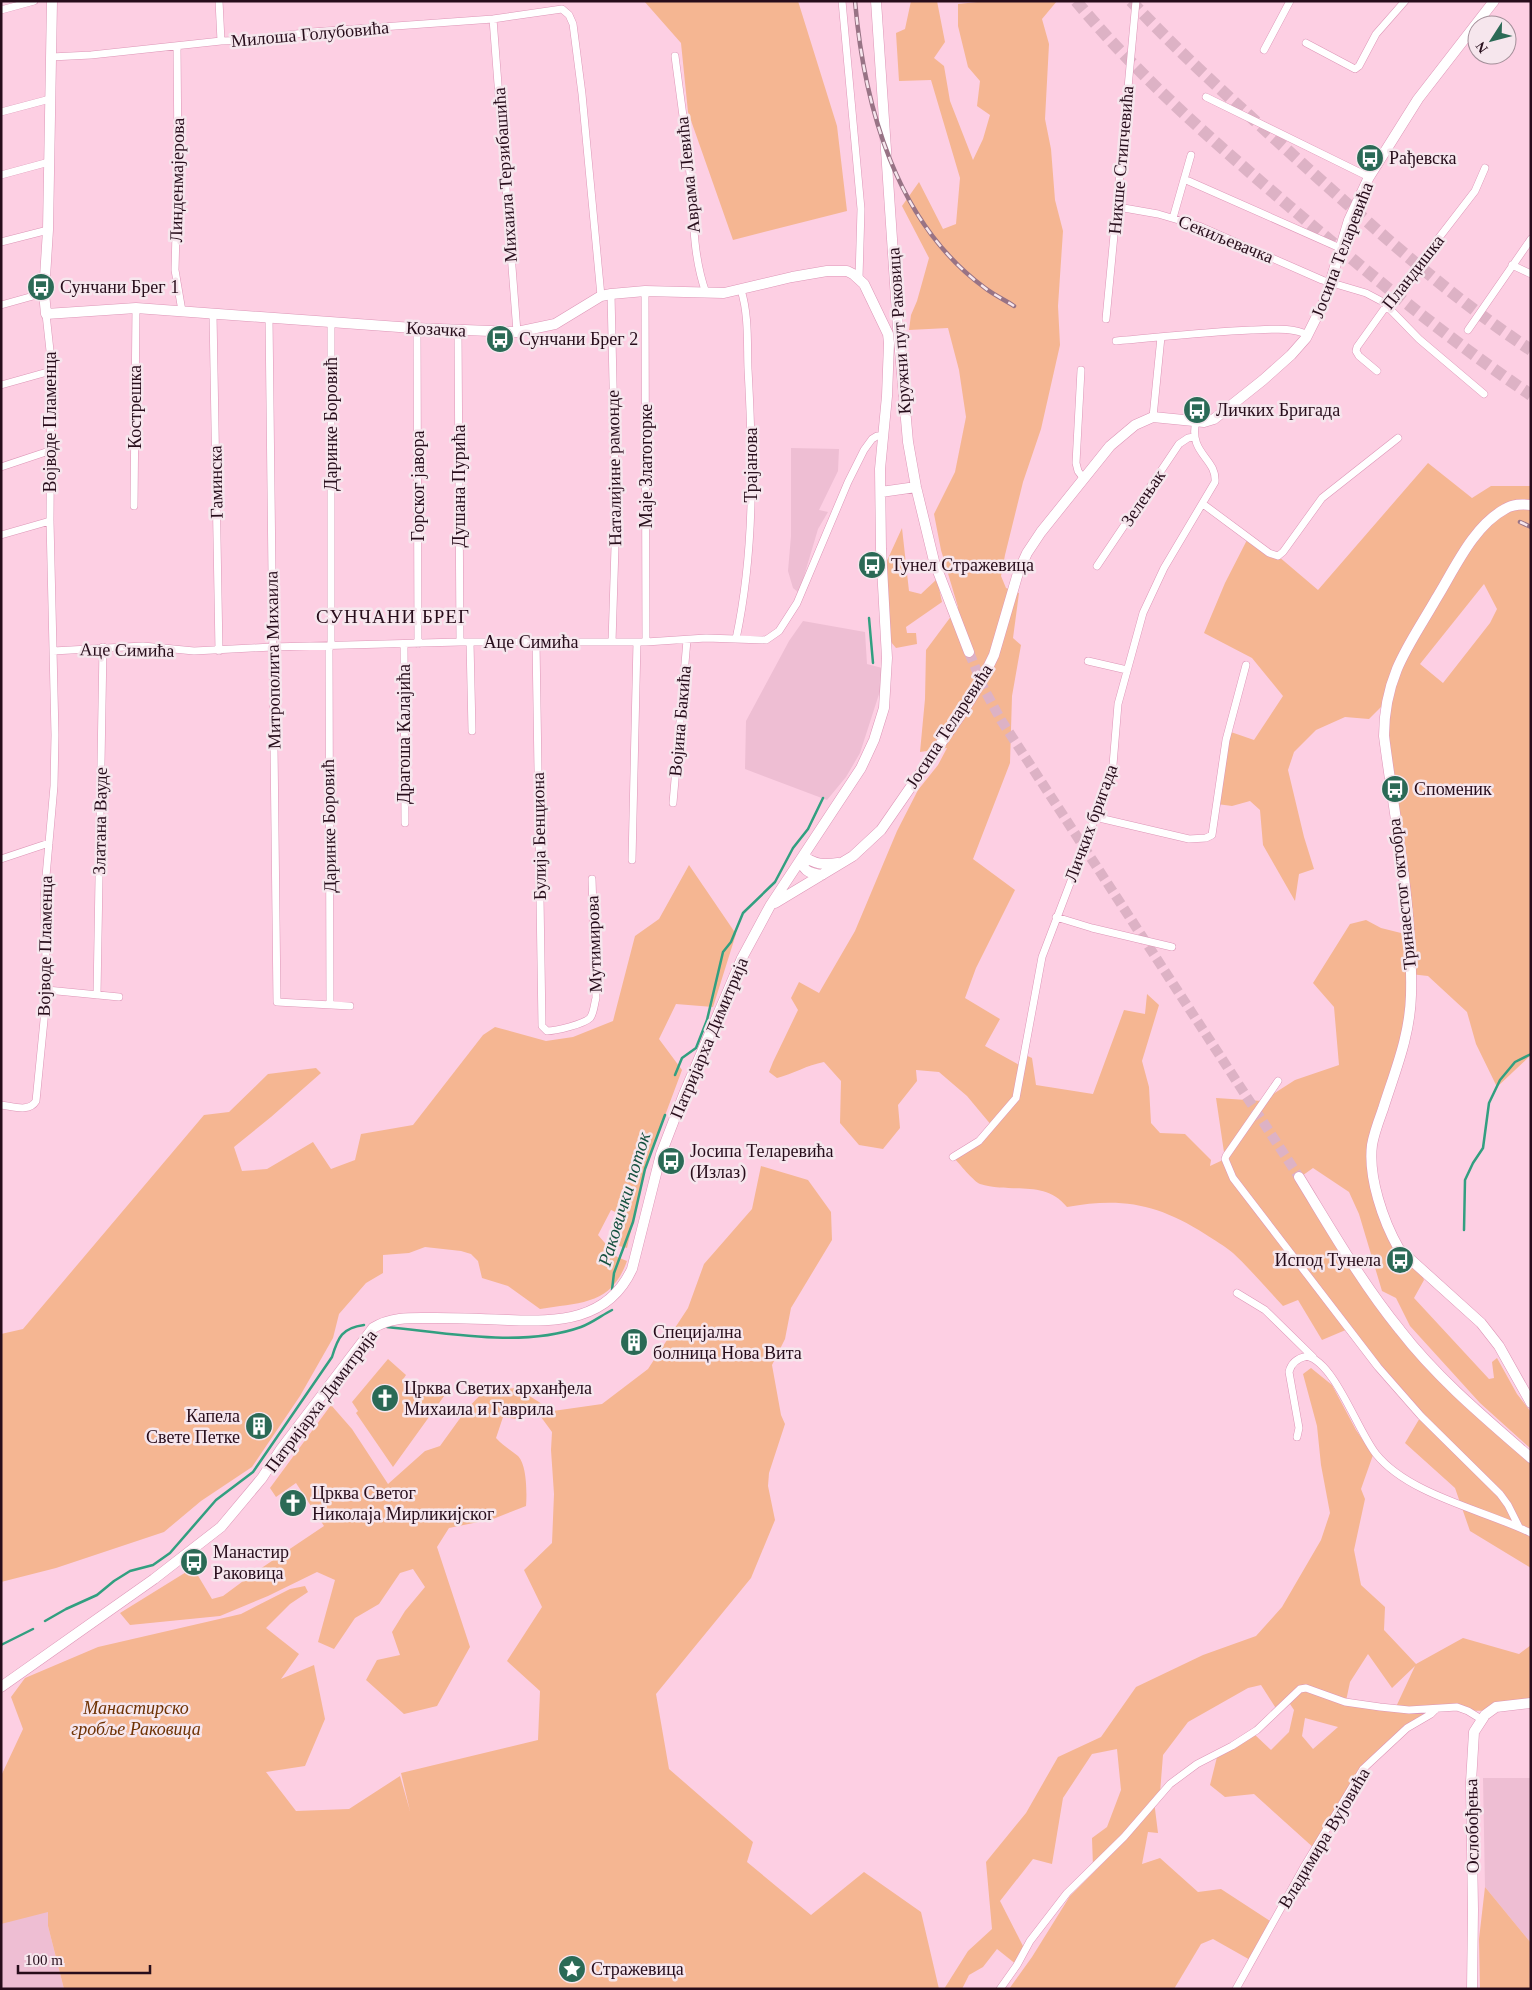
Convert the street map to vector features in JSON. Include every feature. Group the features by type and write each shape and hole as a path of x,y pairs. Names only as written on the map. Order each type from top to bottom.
{"street":[{"path":"1,10 34,1"},
{"name":"Војводе Пламенца","path":"1,1105 26,1108 33,1105 36,1101 47,990 44,899 54,786 49,451 51,371 44,293 48,230 52,1"},
{"path":"218,1 221,42"},
{"path":"842,1 861,209 859,278 866,288 889,337 884,436"},
{"name":"Кружни пут Раковица","path":"876,1 898,328 907,431 916,487 934,561 969,652"},
{"name":"Никше Стипчевића","path":"1106,319 1136,1"},
{"path":"1264,50 1290,1"},
{"path":"1306,43 1355,68 1359,66 1376,34 1405,1"},
{"name":"Јосипа Теларевића","path":"770,906 843,862 863,848 881,830 966,707 994,655 1018,573 1027,553 1110,446 1135,425 1152,417 1196,422 1209,421 1223,413 1291,355 1308,335 1318,316 1331,282 1340,248 1357,200 1369,177 1418,99 1494,1"},
{"name":"Милоша Голубовића","path":"51,57 92,56 177,48 221,42 259,40 312,32 493,19 562,9 567,12"},
{"name":"Наталијине рамонде","path":"567,12 573,24 606,295 616,515 612,642"},
{"name":"Михаила Терзибашића","path":"493,19 517,332"},
{"name":"Линденмајерова","path":"177,48 178,157 175,270 182,312"},
{"name":"Аврама Левића","path":"675,56 690,175 695,250 698,269 706,293"},
{"path":"1206,97 1369,177"},
{"path":"1,112 50,99"},
{"path":"1173,218 1191,155"},
{"path":"1,175 49,162"},
{"name":"Пландишка","path":"1377,371 1358,356 1357,347 1475,192 1485,168"},
{"path":"1184,179 1340,248"},
{"name":"Секиљевачка","path":"1118,207 1173,218 1218,233 1331,282 1366,293 1387,306 1419,338 1484,394"},
{"path":"1,242 48,230"},
{"path":"1468,330 1531,239"},
{"path":"1512,265 1531,274"},
{"name":"Козачка","path":"46,314 136,308 417,329 517,332 555,324 606,295 645,291 706,293 741,290 778,280 827,271 847,272 859,278"},
{"name":"Трајанова","path":"736,639 743,599 753,486 746,335 741,290"},
{"name":"Маје Златогорке","path":"645,291 646,642"},
{"path":"1,305 44,293"},
{"name":"Кострешка","path":"134,506 136,308"},
{"name":"Гаминска","path":"214,314 219,651"},
{"name":"Митрополита Михаила","path":"269,318 277,1002 330,1005"},
{"name":"Даринке Боровић","path":"330,1005 331,323"},
{"name":"Горског јавора","path":"417,329 418,644"},
{"path":"1116,341 1216,332 1276,330 1294,330 1308,335"},
{"name":"Душана Пурића","path":"458,331 460,642"},
{"path":"1152,417 1161,337"},
{"path":"1081,370 1076,463 1078,471 1084,478"},
{"path":"1,385 51,371"},
{"path":"1194,437 1196,422"},
{"name":"Аце Симића","path":"53,651 143,646 194,652 272,646 460,642 766,640 779,631 801,595 861,455 872,439 877,436 884,436"},
{"name":"Патријарха Димитрија","path":"4,1683 154,1579 221,1527 262,1478 281,1449 365,1337 378,1325 394,1319 416,1318 533,1321 562,1319 585,1314 607,1302 627,1280 632,1269 661,1154 684,1094 742,958 770,906 862,768 874,740 884,708 887,658 880,549 880,492 884,436"},
{"name":"Личких бригада","path":"953,1157 979,1141 1016,1098 1042,957 1095,817 1114,760 1114,734 1118,704 1143,613 1156,582 1213,488 1216,477 1198,448 1194,437"},
{"name":"Зелењак","path":"1097,566 1179,444 1188,438 1194,437"},
{"path":"1203,504 1269,553 1278,556 1283,552 1322,498 1398,438"},
{"path":"1,467 30,459 49,451"},
{"path":"880,492 916,487"},
{"name":"Тринаестог октобра","path":"1531,505 1521,504 1506,508 1494,517 1475,537 1413,639 1397,669 1386,701 1384,736 1405,886 1410,945 1409,1014 1407,1035 1399,1063 1372,1143 1371,1166 1375,1189 1399,1249 1481,1323 1499,1346 1531,1403"},
{"path":"1,535 50,521"},
{"name":"Војина Бакића","path":"673,803 687,640"},
{"path":"470,642 472,731"},
{"name":"Булија Бенциона","path":"536,642 542,1026 544,1029"},
{"path":"632,860 637,642"},
{"name":"Драгоша Калајића","path":"404,644 405,823"},
{"name":"Златана Вауде","path":"98,995 103,647"},
{"path":"1088,661 1127,670"},
{"path":"1095,817 1189,839 1198,840 1212,835 1226,740 1246,665"},
{"name":"Војводе Пламенца","path":"1,858 49,844"},
{"path":"803,858 822,864 843,862"},
{"path":"803,858 807,870 822,875"},
{"name":"Мутимирова","path":"544,1029 554,1031 586,1020 593,1013 596,998 592,880"},
{"path":"1056,917 1092,928 1172,947"},
{"path":"47,990 119,997"},
{"path":"330,1005 350,1006"},
{"path":"1278,1082 1226,1156 1227,1166 1233,1178 1378,1367 1421,1416 1500,1494 1519,1527"},
{"path":"1299,1178 1358,1273 1400,1332 1474,1408 1531,1458"},
{"path":"1237,1293 1264,1310 1336,1383 1375,1454 1393,1471 1435,1494 1531,1533"},
{"path":"1297,1437 1299,1428 1290,1380 1290,1367 1301,1357 1313,1358"},
{"path":"1000,1989 1017,1965 1030,1941 1067,1893 1131,1830 1170,1784 1197,1764 1232,1746 1257,1730 1298,1690 1306,1688 1345,1702 1380,1708 1409,1710 1457,1707 1481,1719 1496,1707 1531,1703"},
{"name":"Владимира Вујовића","path":"1236,1989 1305,1865 1363,1769 1408,1728 1432,1714 1436,1708"},
{"name":"Ослобођења","path":"1472,1989 1471,1774 1473,1739 1481,1719"}],"shaded area":[{"path":"791,448 839,449 838,471 819,510 828,512 818,529 799,593 793,588 788,571 791,536"},
{"path":"803,621 865,632 867,664 882,668 880,691 860,753 846,777 827,800 745,769 746,721 789,641"},
{"path":"1483,1778 1531,1778 1531,1943 1485,1887"},
{"path":"48,1911 48,1926 64,1989 1,1989 1,1921"}],"green space":[{"path":"644,1 798,1 837,126 847,211 733,240 688,112 681,43"},
{"path":"911,1 937,1 945,42 934,58 944,66 950,101 973,160 983,139 990,115 977,106 980,81 968,67 958,26 958,4 987,1 1057,1 1042,19 1049,44 1045,119 1051,149 1055,200 1063,231 1058,306 1060,345 1041,429 1023,482 1001,576 1006,588 1019,593 1013,638 1021,645 1012,696 1010,763 973,859 1015,890 976,968 965,998 1000,1019 985,1046 1021,1066 1023,1054 1032,1058 1036,1085 1093,1094 1124,1010 1145,1014 1147,994 1159,1005 1142,1061 1149,1087 1151,1123 1160,1133 1185,1134 1211,1160 1210,1166 1225,1159 1216,1098 1262,1101 1295,1080 1339,1065 1334,1007 1313,983 1350,924 1366,920 1381,928 1409,935 1386,702 1369,719 1345,717 1316,730 1294,752 1288,770 1304,837 1314,869 1299,874 1295,901 1263,845 1260,810 1250,801 1232,806 1217,804 1228,731 1254,740 1283,696 1252,658 1204,633 1225,583 1248,538 1278,556 1318,590 1428,463 1472,498 1491,486 1531,486 1531,1055 1497,1087 1476,1044 1467,1012 1428,976 1410,974 1411,995 1371,1166 1393,1238 1418,1267 1424,1280 1414,1298 1489,1379 1494,1378 1492,1362 1497,1358 1517,1394 1531,1412 1531,1449 1480,1403 1410,1326 1396,1298 1382,1291 1359,1214 1349,1192 1313,1168 1299,1178 1401,1332 1531,1458 1531,1568 1470,1531 1455,1488 1405,1443 1421,1416 1348,1329 1322,1340 1298,1300 1283,1306 1230,1250 1188,1224 1155,1210 1122,1203 1087,1204 1067,1207 1058,1198 1038,1190 992,1187 980,1184 953,1157 961,1154 992,1126 967,1096 939,1072 916,1070 917,1081 898,1105 900,1128 883,1149 859,1145 840,1123 841,1081 824,1062 777,1078 769,1072 798,1010 791,998 799,982 819,993 855,931 897,831 918,790 938,765 947,748 920,752 925,699 926,650 958,607 941,550 934,514 955,472 966,417 959,370 948,328 909,330 911,315 917,301 929,258 902,206 919,182 943,229 956,224 960,178 931,80 899,81 896,33 905,29","holes":["1484,584 1497,609 1490,623 1443,683 1420,664"]},
{"path":"902,528 909,591 921,594 937,579 942,602 906,627 907,633 916,633 917,644 896,648 891,642 885,565"},
{"path":"689,865 736,934 713,1007 676,1004 659,1039 682,1070 645,1169 627,1248 619,1246 626,1217 611,1210 598,1235 617,1257 627,1261 620,1276 612,1286 603,1294 581,1303 540,1309 508,1286 482,1278 478,1261 471,1254 425,1247 409,1253 383,1255 383,1273 366,1283 339,1314 333,1338 300,1396 252,1467 201,1501 164,1532 56,1568 1,1582 1,1334 23,1329 204,1115 229,1112 268,1074 316,1068 321,1073 234,1147 242,1171 267,1169 313,1142 331,1169 355,1160 361,1134 413,1125 483,1035 495,1027 546,1041 573,1037 613,1021 635,936 659,919"},
{"name":"Манастирско гробље Раковица","path":"761,1166 808,1180 831,1212 832,1240 791,1308 785,1339 772,1365 781,1415 785,1424 769,1473 768,1486 775,1520 751,1578 656,1694 669,1769 753,1842 747,1862 811,1915 864,1872 921,1912 939,1989 64,1989 48,1926 48,1912 1,1924 1,1776 23,1729 11,1697 25,1678 98,1647 241,1614 290,1589 305,1586 308,1592 290,1604 266,1628 299,1654 281,1679 314,1665 325,1719 305,1766 266,1772 296,1811 349,1809 400,1776 410,1811 401,1773 538,1740 540,1691 507,1661 542,1607 524,1570 552,1543 554,1494 551,1450 552,1432 541,1417 523,1411 517,1419 503,1417 496,1438 521,1460 526,1480 526,1506 493,1519 449,1528 437,1547 470,1647 437,1706 404,1714 366,1680 377,1660 400,1655 392,1632 405,1611 425,1587 413,1569 400,1573 379,1604 355,1618 334,1649 318,1642 335,1580 317,1572 268,1596 220,1616 130,1625 120,1613 204,1561 197,1574 212,1599 223,1596 324,1526 296,1483 276,1497 270,1488 331,1405 352,1429 388,1484 425,1451 440,1446 466,1410 484,1391 517,1388 553,1411 602,1404 648,1369 688,1308 704,1264 752,1209"},
{"path":"388,1359 406,1375 402,1381 414,1390 419,1384 431,1393 438,1384 447,1392 393,1467 356,1413 358,1411 352,1402"},
{"path":"1311,1368 1332,1385 1356,1430 1373,1455 1361,1489 1365,1499 1354,1550 1361,1585 1385,1607 1384,1630 1416,1664 1463,1638 1519,1654 1531,1645 1531,1698 1520,1704 1497,1710 1436,1709 1381,1750 1363,1769 1315,1849 1254,1794 1225,1797 1210,1785 1218,1753 1253,1733 1271,1750 1289,1732 1294,1710 1288,1701 1277,1710 1261,1685 1248,1688 1188,1722 1163,1755 1160,1793 1154,1801 1158,1833 1148,1832 1142,1864 1160,1858 1198,1892 1221,1889 1273,1923 1252,1961 1213,1939 1201,1944 1174,1989 1009,1989 1032,1957 1070,1896 1117,1849 1124,1837 1093,1867 1092,1838 1107,1827 1121,1790 1117,1749 1092,1754 1063,1798 1052,1864 1033,1859 1000,1901 1025,1950 1017,1965 997,1949 983,1967 969,1975 962,1989 944,1989 968,1951 992,1929 986,1862 1026,1813 1058,1757 1101,1737 1136,1687 1203,1655 1256,1636 1282,1607 1321,1540 1330,1513 1321,1465 1317,1426 1303,1374","holes":["1368,1654 1392,1688 1415,1666 1395,1709 1346,1701 1350,1682","1305,1718 1338,1727 1313,1749 1302,1736"]},
{"path":"1485,1887 1531,1943 1531,1989 1480,1989 1479,1939"}],"waterway":[{"name":"Раковички поток","path":"869,618 873,663"},
{"name":"Раковички поток","path":"675,1075 682,1058 696,1048 707,1020 723,952 731,942 743,913 775,882 793,848 808,829 823,798"},
{"path":"1464,1230 1465,1180 1483,1148 1489,1103 1500,1080 1515,1062 1531,1054"},
{"name":"Раковички поток","path":"612,1290 614,1273 633,1222 645,1169 665,1115"},
{"name":"Раковички поток","path":"387,1327 485,1337 534,1337 581,1327 612,1310"},
{"name":"Раковички поток","path":"45,1621 97,1595 130,1571 153,1565 170,1553 216,1500 253,1472 332,1357 336,1344 342,1335 351,1328 364,1325"},
{"name":"Раковички поток","path":"1,1645 33,1629"}],"tunnel":[{"path":"1076,1 1151,82 1261,182 1407,304 1531,395"},
{"path":"1131,1 1212,81 1381,234 1439,283 1531,350"},
{"path":"969,652 984,689 1001,720 1299,1177"}],"railway":[{"path":"855,1 867,81 877,121 890,160 907,196 928,230 954,261 985,288 1014,306"},
{"path":"1520,522 1531,527"}],"place":[{"name":"Рађевска","path":"1370,158"},
{"name":"Сунчани Брег 1","path":"41,287"},
{"name":"Сунчани Брег 2","path":"500,339"},
{"name":"Личких Бригада","path":"1197,410"},
{"name":"Тунел Стражевица","path":"872,565"},
{"name":"Споменик","path":"1395,789"},
{"name":"Јосипа Теларевића (Излаз)","path":"671,1161"},
{"name":"Испод Тунела","path":"1400,1260"},
{"name":"Специјална болница Нова Вита","path":"634,1342"},
{"name":"Црква Светих арханђела Михаила и Гаврила","path":"385,1398"},
{"name":"Капела Свете Петке","path":"259,1426"},
{"name":"Црква Светог Николаја Мирликијског","path":"293,1503"},
{"name":"Манастир Раковица","path":"194,1562"},
{"name":"Стражевица","path":"572,1969"}],"district":[{"name":"СУНЧАНИ БРЕГ","path":"393,616"}]}
